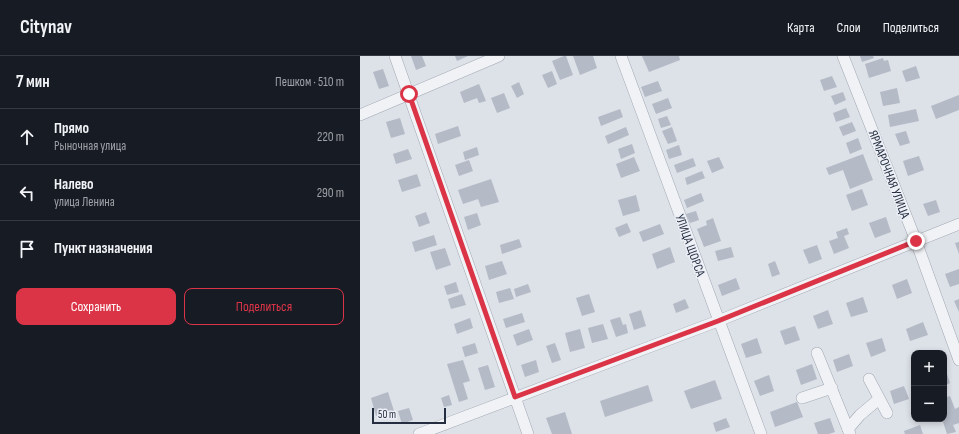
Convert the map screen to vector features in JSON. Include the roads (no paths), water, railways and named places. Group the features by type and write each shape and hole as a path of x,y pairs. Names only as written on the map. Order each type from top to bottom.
{"street":[{"path":"395,56 528,434"},
{"path":"360,115 499,56"},
{"name":"УЛИЦА ЩОРСА","path":"621,56 761,434"},
{"name":"ЯРМАРОЧНАЯ УЛИЦА","path":"843,56 916,241 959,360"},
{"path":"419,434 718,321 959,224"},
{"path":"818,353 849,432"},
{"path":"869,380 887,413"},
{"path":"802,398 832,388"},
{"path":"849,432 860,415 879,399"}]}
